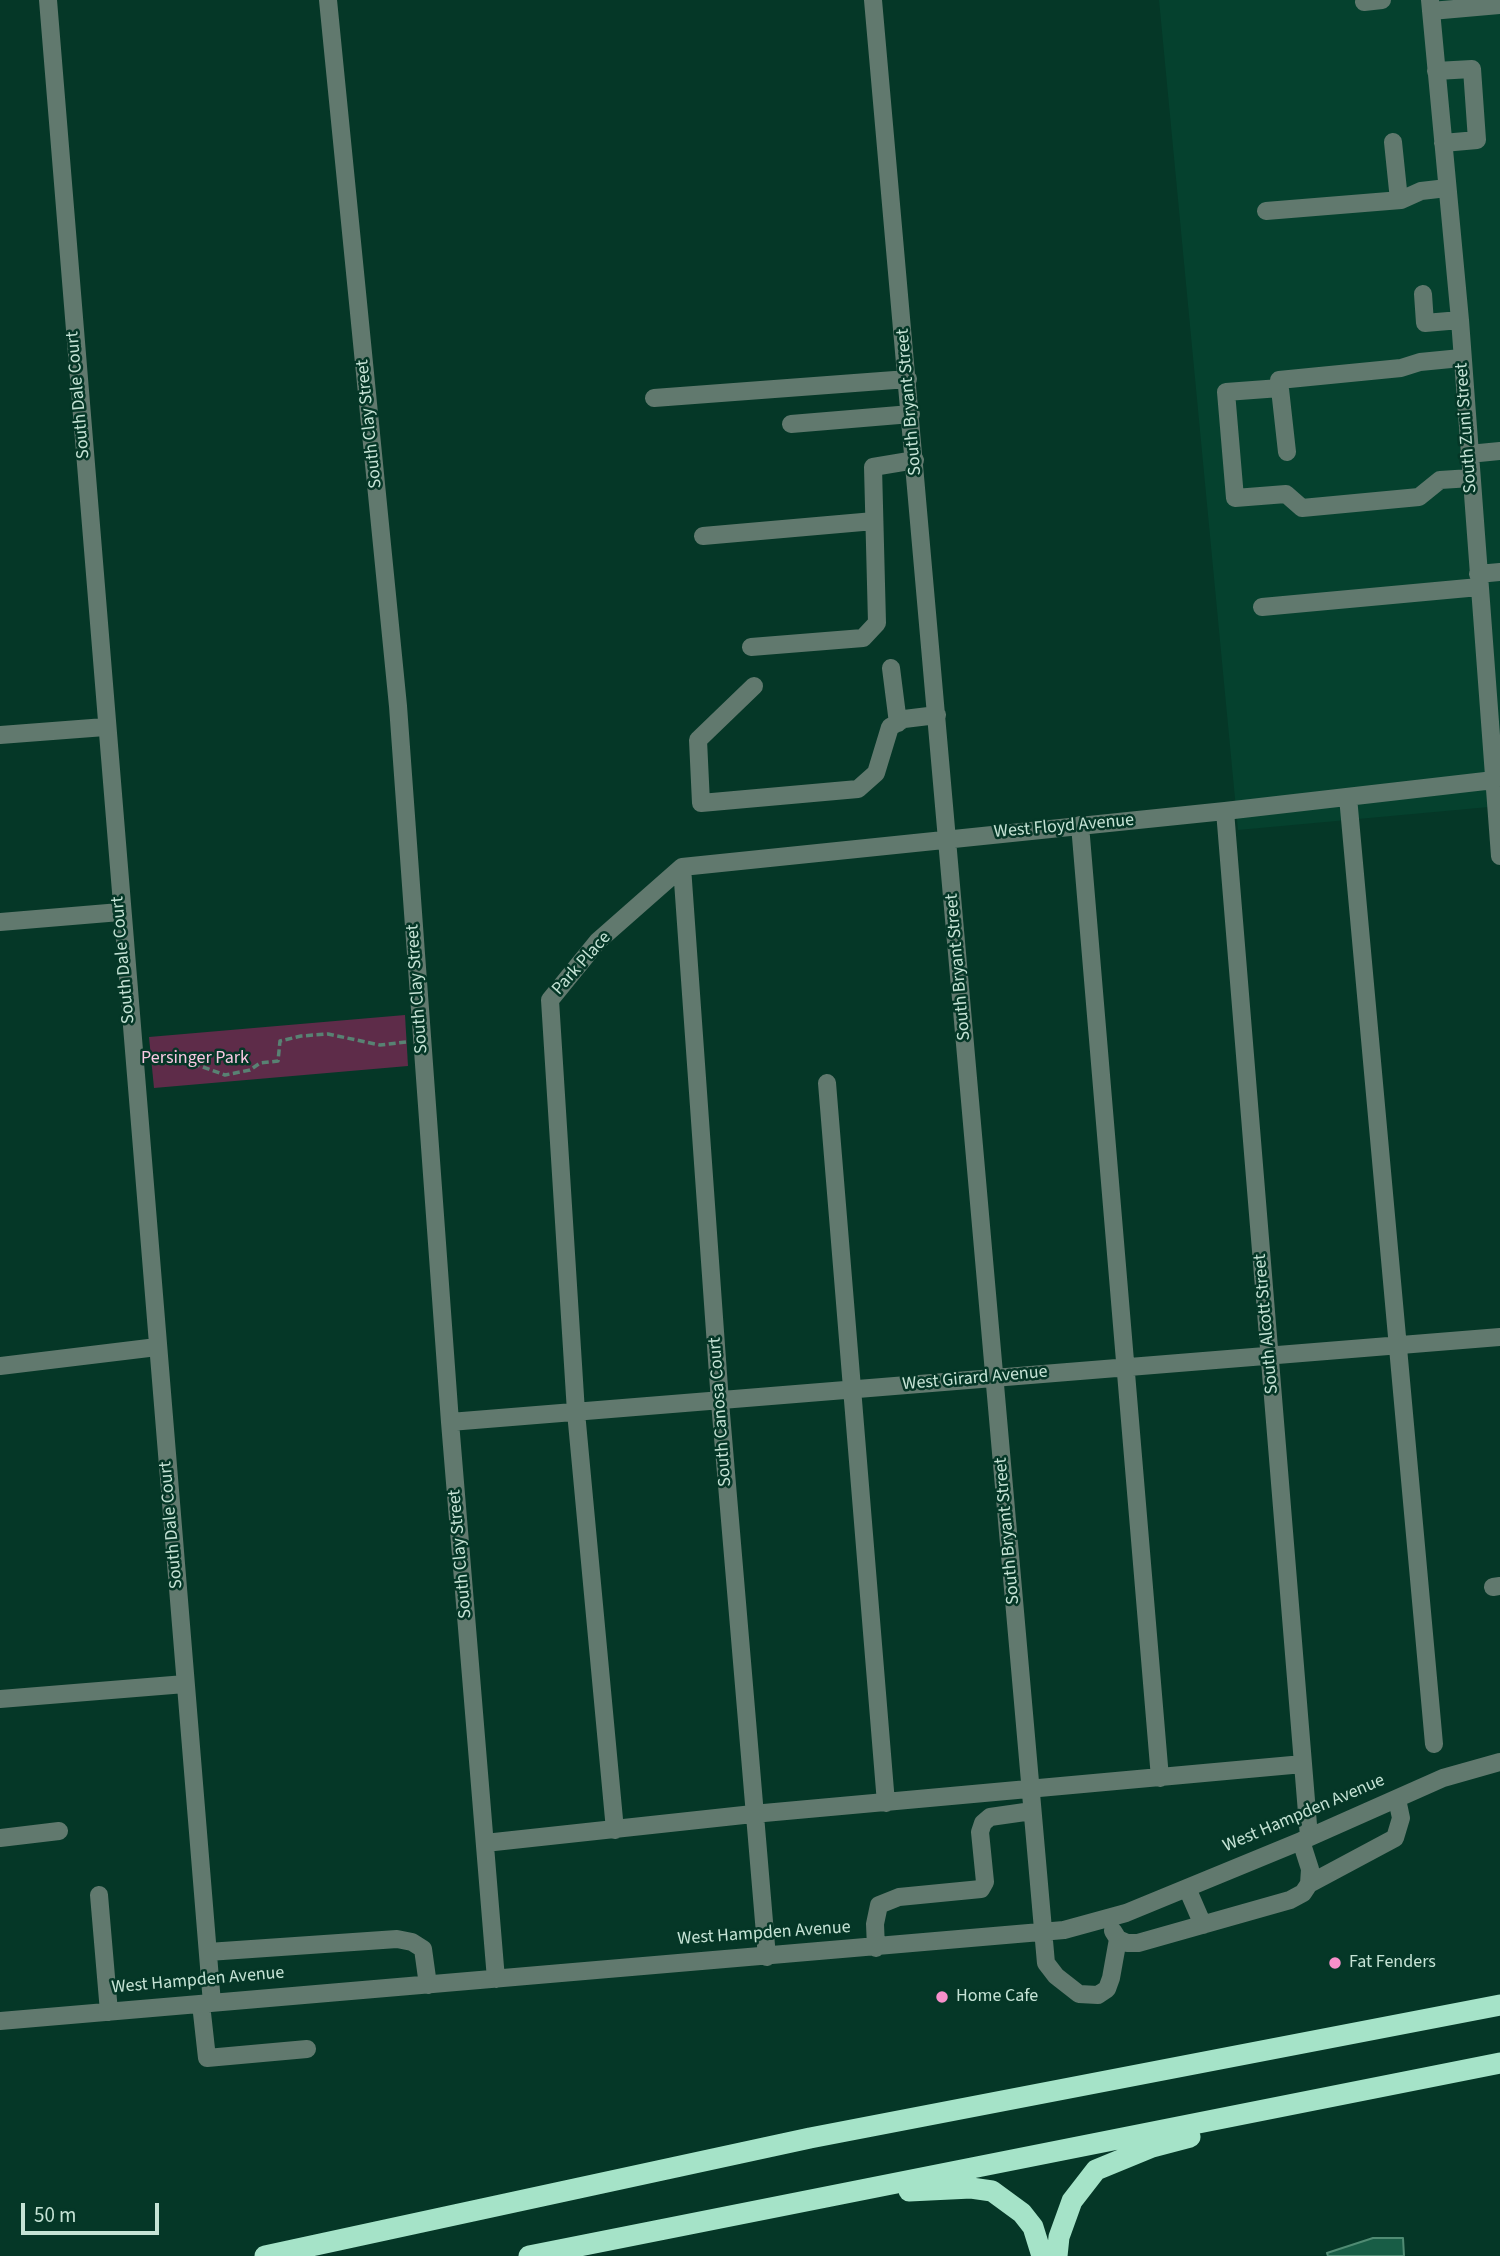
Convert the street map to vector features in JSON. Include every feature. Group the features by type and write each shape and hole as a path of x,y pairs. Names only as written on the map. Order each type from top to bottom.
{"highway":[{"path":"265,2256 810,2138 1500,2005"},
{"path":"529,2256 1500,2063"},
{"path":"1057,2256 1059,2237 1069,2209 1096,2169 1152,2147 1356,2092"},
{"path":"813,2199 942,2188 992,2191 1022,2213 1033,2228 1042,2256"}],"street":[{"name":"South Dale Court","path":"48,0 132,1059 208,1952 207,2058 307,2049"},
{"name":"South Clay Street","path":"328,0 398,706 450,1422 496,1979"},
{"name":"South Bryant Street","path":"873,0 1042,1933"},
{"path":"1363,2 1382,0"},
{"path":"1430,6 1500,5"},
{"name":"South Zuni Street","path":"1430,6 1460,320 1479,581 1492,653 1500,856"},
{"path":"1436,71 1472,69 1477,140 1443,143"},
{"path":"1393,142 1398,200"},
{"path":"1266,211 1398,200 1421,191 1447,188"},
{"path":"1423,294 1426,323 1460,320"},
{"path":"1286,452 1279,380 1401,369 1420,362 1461,358"},
{"path":"654,398 908,379"},
{"path":"1280,388 1226,392 1235,498 1286,494 1302,508 1419,498 1440,481 1471,478"},
{"path":"791,424 911,414"},
{"path":"1469,454 1500,451"},
{"path":"751,647 863,638 877,623 873,467 915,460"},
{"path":"703,536 874,521"},
{"path":"1262,607 1479,581 1500,572"},
{"path":"891,668 898,723"},
{"path":"754,686 698,740 701,803 858,789 876,773 890,727 904,719 937,715"},
{"path":"0,735 105,727"},
{"name":"West Floyd Avenue","path":"682,867 1348,797 1495,770"},
{"path":"1348,797 1434,1744"},
{"name":"South Alcott Street","path":"1226,811 1303,1764 1309,1884"},
{"path":"1080,825 1160,1778"},
{"name":"Park Place","path":"576,1412 550,1000 598,941 647,901 682,867"},
{"name":"South Canosa Court","path":"682,867 720,1402 767,1957"},
{"path":"0,922 120,912"},
{"path":"827,1083 886,1804"},
{"name":"West Girard Avenue","path":"450,1422 1500,1337"},
{"path":"0,1366 157,1347"},
{"path":"576,1412 615,1830"},
{"path":"0,1699 185,1684"},
{"name":"West Hampden Avenue","path":"0,2021 1042,1933 1107,1919 1305,1839 1443,1778 1500,1762"},
{"path":"485,1843 754,1814 1303,1764"},
{"path":"995,1793 998,1815"},
{"path":"1107,1919 1118,1939 1126,1943 1138,1943 1290,1900 1303,1894 1309,1884 1395,1838 1401,1818 1397,1800"},
{"path":"876,1948 878,1905 887,1900 981,1889 985,1882 980,1832 983,1823 998,1815 1032,1811"},
{"path":"0,1838 59,1831"},
{"path":"1186,1888 1203,1925"},
{"path":"99,1895 109,2012"},
{"path":"1042,1933 1046,1964 1051,1971 1079,1994 1089,1996 1098,1995 1107,1989 1118,1939"},
{"path":"208,1952 397,1939 412,1942 423,1950 428,1984"}],"path":[{"path":"132,1059 178,1058 225,1075 250,1070 260,1063 278,1061 280,1041 301,1036 328,1034 380,1045 422,1040"}],"shaded area":[{"path":"1159,0 1500,0 1500,806 1238,830"}],"green space":[{"name":"Persinger Park","path":"405,1015 408,1066 154,1088 149,1037"}],"building":[{"path":"1373,2238 1403,2238 1404,2256 1328,2256 1327,2253"}],"place":[{"name":"Fat Fenders","path":"1335,1963"},
{"name":"Home Cafe","path":"942,1997"}]}
